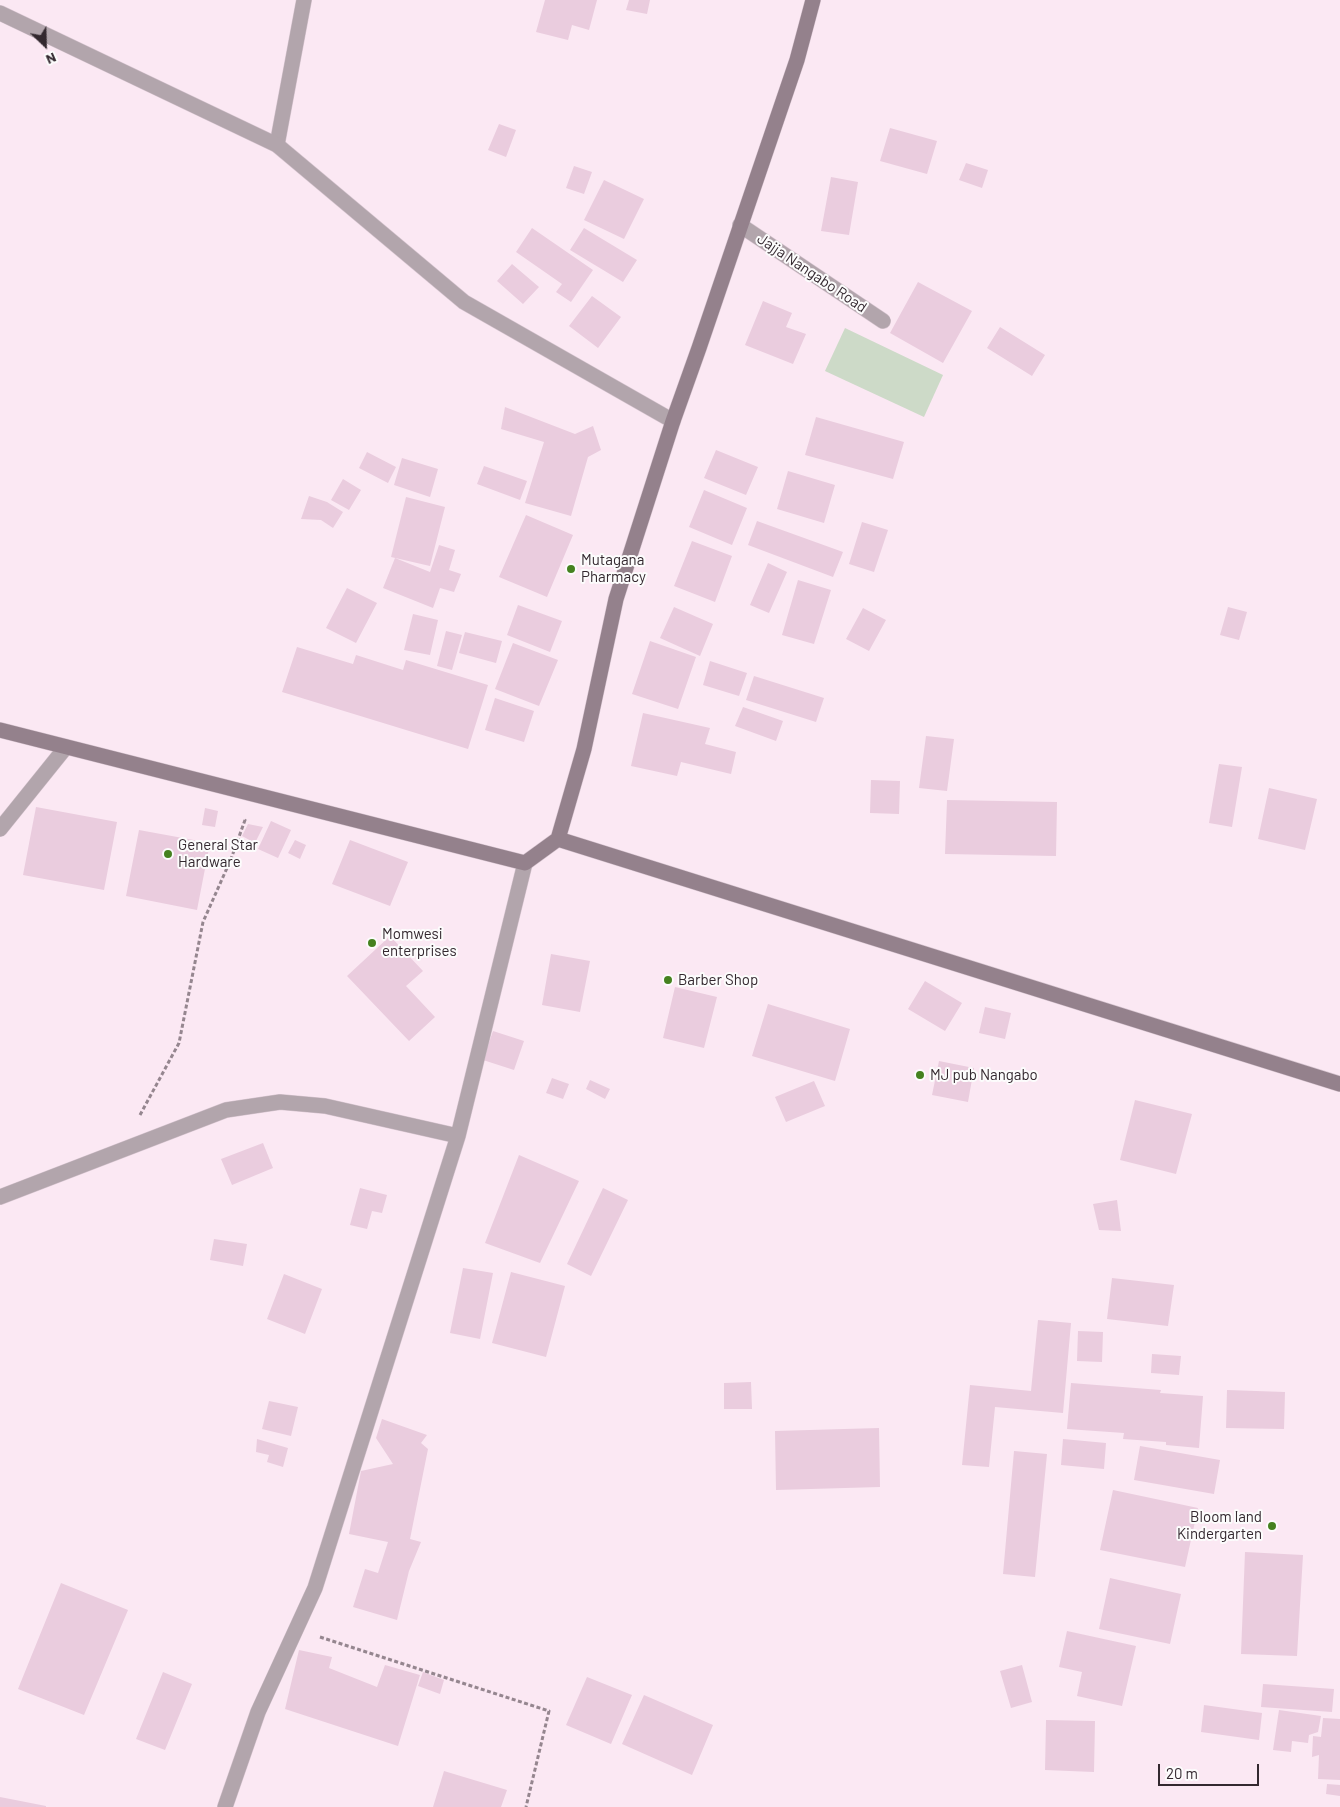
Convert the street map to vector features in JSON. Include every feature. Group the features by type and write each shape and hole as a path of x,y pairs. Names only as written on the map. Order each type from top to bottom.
{"street":[{"path":"277,145 304,0"},
{"path":"225,1807 258,1712 315,1588 458,1136 525,863 558,839 584,749 616,600 673,421 797,60 813,0"},
{"path":"0,12 277,145 464,302 673,421"},
{"name":"Jajja Nangabo Road","path":"740,225 884,321"},
{"path":"0,730 66,748 212,782 525,863"},
{"path":"0,829 66,748"},
{"path":"558,839 1340,1084"},
{"path":"0,1197 226,1110 280,1102 326,1106 458,1136"}],"path":[{"path":"120,1151 179,1043 203,922 231,858 245,820 240,814"},
{"path":"296,1629 549,1711 526,1807"}],"green space":[{"path":"845,328 943,375 924,417 825,371"}],"building":[{"path":"545,0 597,0 589,30 572,25 568,40 536,32"},
{"path":"629,0 650,0 647,14 626,10"},
{"path":"499,124 516,130 506,157 488,150"},
{"path":"890,128 937,141 927,174 880,161"},
{"path":"966,163 988,170 982,188 959,180"},
{"path":"574,166 592,172 584,194 566,188"},
{"path":"831,177 858,182 849,235 821,231"},
{"path":"604,180 644,199 624,239 584,220"},
{"path":"532,228 593,270 571,302 556,292 562,284 516,252"},
{"path":"584,228 637,260 623,282 570,250"},
{"path":"512,264 539,287 523,304 497,281"},
{"path":"918,282 972,311 943,363 890,333"},
{"path":"592,296 621,317 598,348 569,326"},
{"path":"763,301 792,313 786,327 806,334 793,364 745,345"},
{"path":"1000,327 1045,355 1032,376 987,348"},
{"path":"505,407 575,434 593,426 601,450 588,457 571,516 525,503 544,442 501,429"},
{"path":"816,417 904,442 893,479 805,455"},
{"path":"716,450 758,467 746,495 704,478"},
{"path":"367,452 396,467 388,483 359,468"},
{"path":"402,458 438,469 430,497 394,485"},
{"path":"484,466 527,481 520,500 477,484"},
{"path":"788,471 835,485 824,523 777,509"},
{"path":"343,479 361,490 349,510 331,500"},
{"path":"704,490 747,508 732,545 689,527"},
{"path":"309,496 327,502 343,512 333,528 321,520 301,519"},
{"path":"406,497 445,507 430,566 391,557"},
{"path":"526,515 573,535 547,597 499,577"},
{"path":"757,521 843,552 833,577 748,545"},
{"path":"862,522 888,530 874,572 849,564"},
{"path":"692,541 732,556 715,602 674,586"},
{"path":"439,545 455,550 449,570 461,574 454,592 440,588 433,608 383,588 395,558 430,572"},
{"path":"768,563 787,572 769,613 750,605"},
{"path":"798,580 831,590 814,644 782,635"},
{"path":"347,588 377,603 356,643 326,628"},
{"path":"518,605 562,621 550,652 507,635"},
{"path":"674,607 713,624 700,656 660,638"},
{"path":"1228,607 1247,612 1239,640 1220,635"},
{"path":"863,608 886,620 869,651 846,639"},
{"path":"413,614 438,620 430,655 404,650"},
{"path":"446,631 462,635 452,670 437,666"},
{"path":"465,632 502,641 496,663 459,653"},
{"path":"650,641 696,657 678,709 632,694"},
{"path":"513,643 558,660 539,706 495,689"},
{"path":"297,647 353,664 356,655 403,670 406,660 488,685 468,749 282,692"},
{"path":"710,661 747,673 739,696 703,685"},
{"path":"754,676 824,698 816,722 746,700"},
{"path":"495,698 534,711 524,742 485,730"},
{"path":"743,707 783,721 776,741 735,726"},
{"path":"643,713 710,728 705,744 736,752 731,774 681,762 677,776 631,766"},
{"path":"926,736 954,739 947,791 919,788"},
{"path":"1219,764 1242,767 1232,827 1209,823"},
{"path":"871,780 900,781 899,814 870,813"},
{"path":"1269,788 1317,799 1305,850 1258,839"},
{"path":"947,800 1057,802 1056,856 945,854"},
{"path":"36,807 117,822 104,890 23,875"},
{"path":"205,808 218,811 215,827 202,825"},
{"path":"271,821 291,830 278,858 258,849"},
{"path":"248,824 263,827 255,843 242,836"},
{"path":"139,830 210,843 197,910 126,896"},
{"path":"295,840 306,845 300,859 288,853"},
{"path":"350,840 408,862 390,906 332,884"},
{"path":"390,936 423,971 406,986 435,1017 409,1041 347,976"},
{"path":"551,954 590,961 580,1012 542,1005"},
{"path":"925,981 962,1003 945,1031 908,1009"},
{"path":"675,987 717,997 704,1048 663,1038"},
{"path":"768,1004 850,1029 835,1081 752,1056"},
{"path":"985,1007 1011,1013 1005,1039 979,1033"},
{"path":"493,1031 524,1041 514,1070 483,1060"},
{"path":"939,1061 974,1068 968,1102 932,1095"},
{"path":"552,1078 569,1084 563,1099 546,1093"},
{"path":"590,1080 610,1089 605,1099 586,1089"},
{"path":"814,1081 825,1106 786,1122 775,1097"},
{"path":"1135,1100 1192,1114 1176,1174 1120,1160"},
{"path":"263,1143 273,1168 232,1185 221,1159"},
{"path":"519,1155 579,1181 540,1263 485,1243"},
{"path":"360,1188 387,1195 382,1213 372,1211 367,1229 350,1225"},
{"path":"603,1188 628,1200 591,1276 567,1264"},
{"path":"1117,1200 1121,1231 1099,1230 1093,1204"},
{"path":"214,1239 247,1244 243,1266 210,1260"},
{"path":"463,1268 493,1273 480,1339 450,1333"},
{"path":"511,1272 565,1286 546,1357 492,1343"},
{"path":"284,1274 322,1289 305,1334 267,1319"},
{"path":"1112,1278 1174,1285 1168,1326 1107,1319"},
{"path":"1038,1320 1071,1323 1063,1413 995,1407 989,1467 962,1465 970,1385 1031,1391"},
{"path":"1078,1331 1103,1332 1102,1362 1077,1361"},
{"path":"1152,1354 1181,1356 1179,1375 1151,1373"},
{"path":"751,1382 752,1409 724,1409 724,1383"},
{"path":"1071,1383 1161,1390 1160,1393 1203,1396 1199,1448 1166,1445 1166,1442 1123,1439 1124,1433 1067,1429"},
{"path":"1227,1390 1285,1392 1284,1429 1226,1428"},
{"path":"269,1401 298,1407 291,1436 262,1429"},
{"path":"382,1419 427,1435 421,1443 428,1449 410,1539 421,1542 409,1571 397,1620 353,1607 365,1569 378,1573 388,1542 349,1534 361,1471 393,1464 376,1438"},
{"path":"879,1428 880,1487 776,1490 775,1431"},
{"path":"257,1439 288,1448 283,1467 267,1462 269,1455 256,1452"},
{"path":"1063,1439 1106,1443 1104,1469 1061,1465"},
{"path":"1140,1446 1220,1460 1214,1494 1134,1480"},
{"path":"1014,1451 1047,1454 1035,1577 1003,1574"},
{"path":"1113,1490 1198,1508 1185,1567 1100,1550"},
{"path":"1245,1552 1303,1555 1297,1656 1241,1654"},
{"path":"1110,1578 1181,1594 1170,1644 1099,1629"},
{"path":"61,1583 128,1610 84,1715 18,1689"},
{"path":"1067,1631 1136,1646 1122,1706 1077,1696 1082,1672 1059,1667"},
{"path":"299,1650 332,1657 329,1668 377,1687 385,1665 420,1675 398,1746 285,1709"},
{"path":"1022,1665 1032,1702 1011,1708 1000,1671"},
{"path":"163,1672 192,1684 165,1750 136,1739"},
{"path":"423,1672 444,1680 440,1694 418,1686"},
{"path":"587,1677 632,1695 611,1744 566,1725"},
{"path":"1263,1684 1334,1689 1332,1712 1261,1707"},
{"path":"644,1695 713,1725 692,1775 622,1744"},
{"path":"1204,1705 1262,1713 1259,1740 1201,1732"},
{"path":"1279,1710 1321,1716 1318,1732 1309,1735 1308,1743 1292,1741 1291,1752 1273,1750"},
{"path":"1323,1718 1340,1719 1340,1780 1318,1779 1319,1755 1312,1757 1313,1736 1321,1737"},
{"path":"1046,1720 1095,1721 1094,1772 1045,1770"},
{"path":"444,1771 507,1790 501,1807 433,1807"},
{"path":"1327,1784 1340,1785 1340,1796 1326,1794"},
{"path":"0,1797 46,1806 46,1807 0,1807"}],"place":[{"name":"Mutagana Pharmacy","path":"571,569"},
{"name":"General Star Hardware","path":"168,854"},
{"name":"Momwesi enterprises","path":"372,943"},
{"name":"Barber Shop","path":"668,980"},
{"name":"MJ pub Nangabo","path":"920,1075"},
{"name":"Bloom land Kindergarten","path":"1272,1526"}]}
